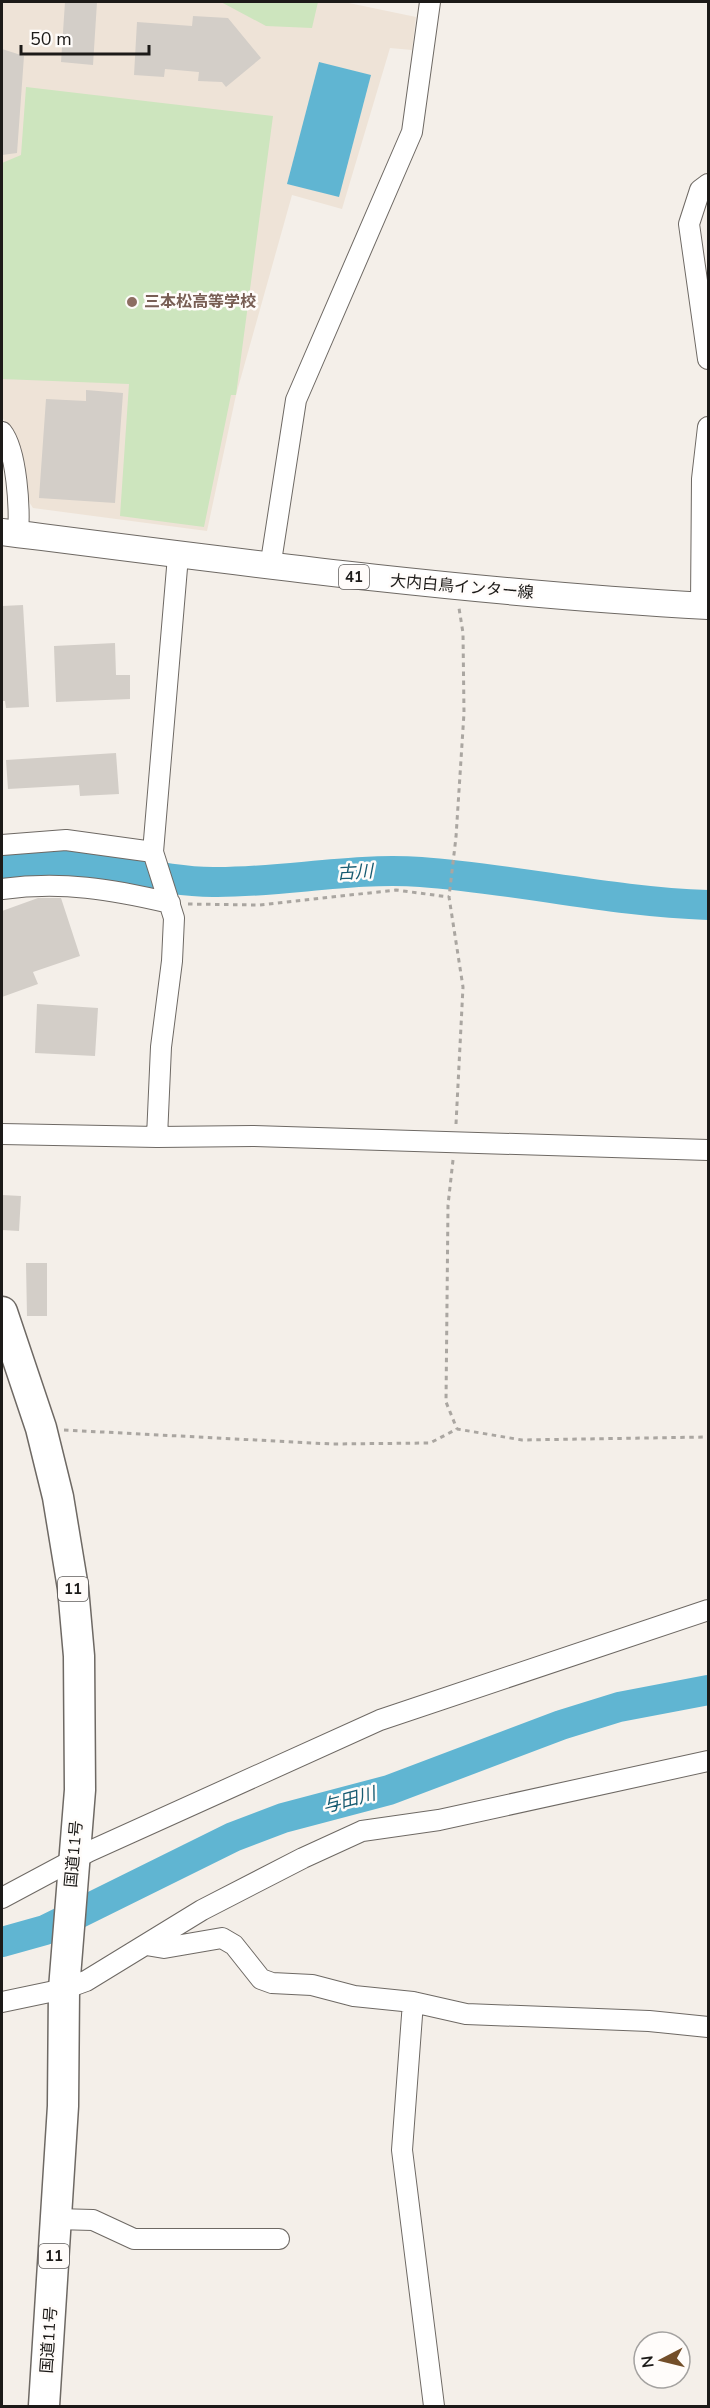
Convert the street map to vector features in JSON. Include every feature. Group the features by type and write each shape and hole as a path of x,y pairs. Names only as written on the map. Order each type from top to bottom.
{"highway":[{"name":"国道11号","path":"2,1312 41,1428 58,1497 73,1588 80,1656 80,1790 72,1868 66,1974 63,2106 45,2406"}],"main road":[{"name":"大内白鳥インター線","path":"10,533 270,568 456,588 704,606"}],"street":[{"path":"270,568 296,399 412,132 430,2"},
{"path":"708,184 700,190 689,224 708,359"},
{"path":"704,606 702,479 708,427"},
{"path":"2,432 9,447 20,510 10,533"},
{"path":"157,1137 161,1047 172,961 174,918 154,856 178,556"},
{"path":"2,845 66,840 154,856"},
{"path":"2,889 40,884 83,885 168,898"},
{"path":"2,1134 253,1136 708,1150"},
{"path":"2,1898 72,1868 380,1720 708,1610"},
{"path":"2,2002 66,1974 86,1981 202,1910 303,1858 362,1831 439,1820 708,1761"},
{"path":"146,1944 164,1948 222,1938 234,1945 261,1979 272,1983 312,1985 354,1996 413,2002 466,2014 649,2021 708,2027"},
{"path":"413,2002 402,2150 434,2406"},
{"path":"56,2219 93,2220 126,2238 134,2239 279,2240"}],"path":[{"path":"456,588 463,633 464,713 453,864 448,897 463,987 455,1144 448,1205 446,1402 457,1429"},
{"path":"168,898 259,905 396,890 448,897"},
{"path":"41,1428 332,1444 430,1443 457,1429 522,1440 708,1437"}],"shaded area":[{"name":"三本松高等学校","path":"2,2 344,2 416,17 412,50 390,48 342,209 292,195 236,395 207,531 33,508 24,494 15,436 2,417"}],"green space":[{"path":"221,2 318,2 312,28 266,26"},
{"path":"26,87 273,116 236,395 231,395 204,527 120,516 129,384 2,379 2,163 21,155"}],"water":[{"path":"319,62 371,75 339,197 287,184"}],"building":[{"path":"65,2 97,2 93,65 61,62"},
{"path":"193,16 228,18 261,58 226,87 222,82 198,81 199,72 165,69 164,77 134,75 137,22 192,26"},
{"path":"2,49 24,56 17,153 2,155"},
{"path":"86,390 123,393 115,503 39,498 46,399 86,401"},
{"path":"23,605 29,707 6,708 5,701 2,701 2,606"},
{"path":"115,643 116,675 130,675 130,699 56,702 54,646"},
{"path":"116,753 119,794 80,796 79,785 8,789 6,760"},
{"path":"38,898 61,898 80,956 33,972 38,984 2,997 2,911"},
{"path":"37,1004 98,1008 95,1056 35,1053"},
{"path":"2,1195 21,1196 19,1231 2,1230"},
{"path":"26,1263 47,1263 47,1316 27,1316"}],"waterway":[{"name":"古川","path":"2,865 28,862 81,864 160,877 213,882 343,873 421,872 636,900 708,905"},
{"name":"与田川","path":"2,1942 45,1930 233,1837 283,1818 389,1790 561,1725 619,1707 708,1690"}],"place":[{"name":"三本松高等学校","path":"132,302"}]}
